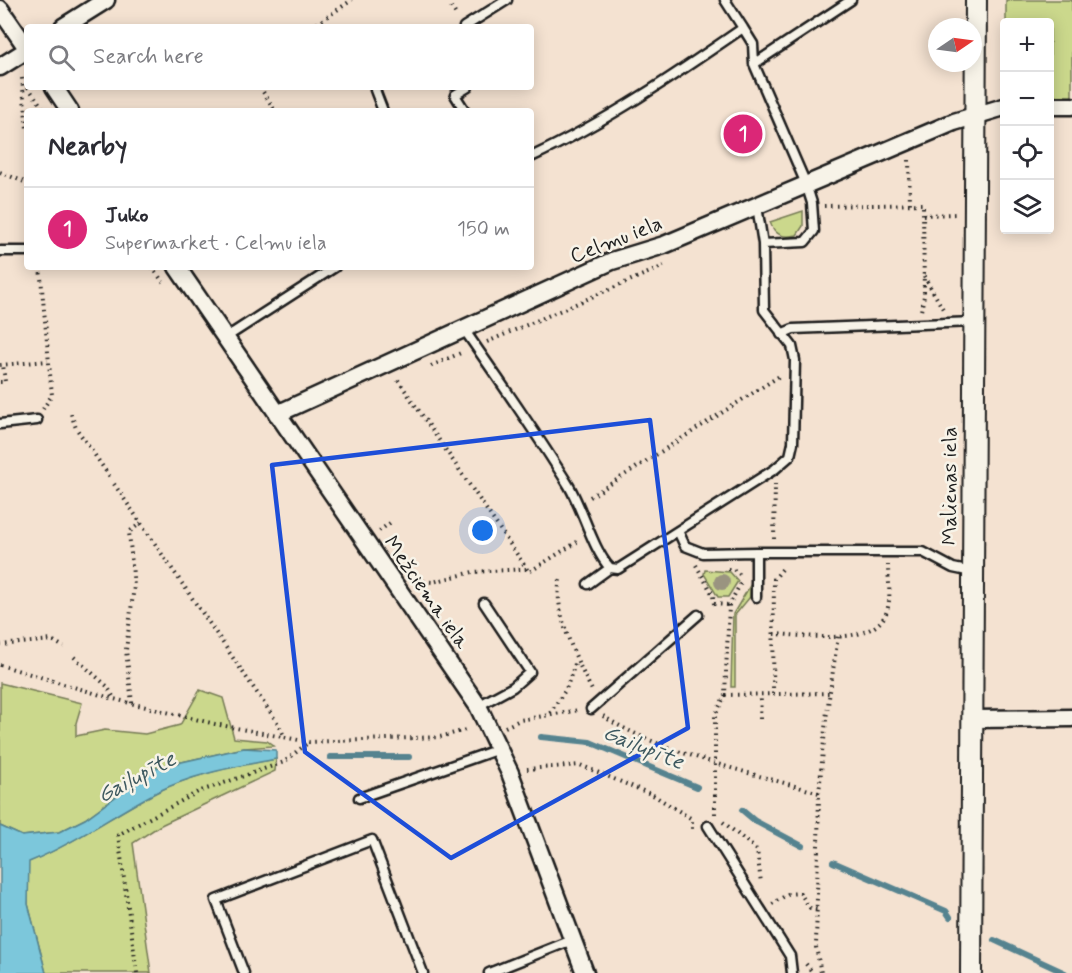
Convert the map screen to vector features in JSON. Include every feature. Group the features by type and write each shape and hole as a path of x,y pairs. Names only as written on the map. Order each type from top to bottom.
{"street":[{"path":"68,24 106,0"},
{"name":"Malienas iela","path":"971,973 976,0"},
{"path":"0,9 24,45"},
{"path":"0,67 24,51"},
{"path":"56,90 68,108"},
{"path":"1054,106 1072,106"},
{"name":"Celmu iela","path":"277,414 612,261 664,245 975,115 1000,108"},
{"name":"Mežciema iela","path":"179,270 478,706 499,749 585,973"},
{"path":"972,719 1072,718"}],"lane":[{"path":"470,24 507,0"},
{"path":"725,0 753,44 754,64 812,203 814,231 805,242 763,244"},
{"path":"754,64 851,0"},
{"path":"534,156 561,143 681,71 743,28"},
{"path":"375,90 380,108"},
{"path":"463,90 455,95 463,108"},
{"path":"464,328 577,503 600,558 610,568 618,569 775,470 790,456 794,443 792,346 764,310 763,244 757,206"},
{"path":"0,251 24,251"},
{"path":"225,338 329,270"},
{"path":"781,334 793,329 974,321"},
{"path":"0,424 36,420"},
{"path":"678,533 685,546 703,553 922,552 953,568 972,573"},
{"path":"756,552 756,597"},
{"path":"588,584 610,568"},
{"path":"478,706 513,687 530,672 484,603"},
{"path":"594,706 699,615"},
{"path":"359,798 499,749"},
{"path":"708,826 790,956 792,973"},
{"path":"244,973 216,900 372,840 423,973"},
{"path":"489,973 572,940"}],"path":[{"path":"316,24 352,0"},
{"path":"451,7 459,19"},
{"path":"24,80 22,77 25,108"},
{"path":"31,90 43,108"},
{"path":"262,90 273,108"},
{"path":"898,165 919,156"},
{"path":"909,160 910,204"},
{"path":"0,172 24,182"},
{"path":"812,203 823,206 923,204 922,324"},
{"path":"923,215 961,214"},
{"path":"427,368 665,266"},
{"path":"36,420 52,395 40,270"},
{"path":"154,270 164,284"},
{"path":"924,276 950,322"},
{"path":"0,382 4,382 2,364 48,361"},
{"path":"577,503 783,374 794,373"},
{"path":"388,385 408,376"},
{"path":"398,380 527,569"},
{"path":"71,414 76,428 110,477"},
{"path":"774,552 775,470"},
{"path":"114,484 279,724 284,737"},
{"path":"132,703 126,650 134,586 129,532 141,523"},
{"path":"376,533 390,523"},
{"path":"410,581 433,582 473,572 527,569 529,572 577,542"},
{"path":"696,550 694,562 713,595 714,604"},
{"path":"774,634 838,636 870,631 883,619 888,607 888,563 877,563"},
{"path":"715,815 715,716 725,695 729,605 746,575 778,572 790,565"},
{"path":"697,567 706,567"},
{"path":"724,568 733,569 744,578"},
{"path":"773,694 774,579 778,572"},
{"path":"560,580 563,620 594,706 622,728 716,763 819,792"},
{"path":"699,615 714,604 729,605"},
{"path":"821,973 816,947 819,792 838,636"},
{"path":"0,645 52,640 64,647"},
{"path":"74,657 107,686 114,699"},
{"path":"549,714 566,688 576,660"},
{"path":"0,665 114,699 309,742 440,737 469,729"},
{"path":"725,695 752,692 761,694 830,693"},
{"path":"760,719 761,694"},
{"path":"505,727 520,720 594,706"},
{"path":"462,719 481,755"},
{"path":"137,973 118,835 198,792 284,762 309,742"},
{"path":"524,769 580,765 653,795 692,819 692,831"},
{"path":"769,906 788,894 800,893 810,908 817,909"}],"highlighted area":[{"path":"650,420 688,728 451,858 305,752 272,465"}],"green space":[{"path":"1006,0 1072,0 1072,101 1054,101 1054,18 1006,18"},
{"path":"803,211 803,226 797,235 780,235 770,222"},
{"path":"705,570 730,572 738,581 728,597 718,597 704,574"},
{"path":"751,584 750,597 735,615 735,687 731,687 733,614"},
{"path":"0,683 82,703 76,723 76,736 105,730 145,734 180,725 200,690 223,698 234,738 267,741 274,746 244,748 155,768 85,819 59,832 22,836 0,826"},
{"path":"276,759 275,771 161,825 133,843 151,973 46,973 28,904 28,862 62,847 171,785 215,771"}],"water":[{"path":"244,748 276,750 276,759 215,771 171,785 62,847 29,862 28,904 46,973 0,973 0,826 22,836 59,832 85,819 155,768"}],"waterway":[{"name":"Gaiļupīte","path":"541,737 590,742 697,787"},
{"name":"Gaiļupīte","path":"330,757 409,757"},
{"name":"Gaiļupīte","path":"742,810 755,821 802,846"},
{"name":"Gaiļupīte","path":"833,862 946,911 950,917"},
{"name":"Gaiļupīte","path":"994,940 1065,973"}],"place":[{"name":"Juko","path":"743,134"}]}
